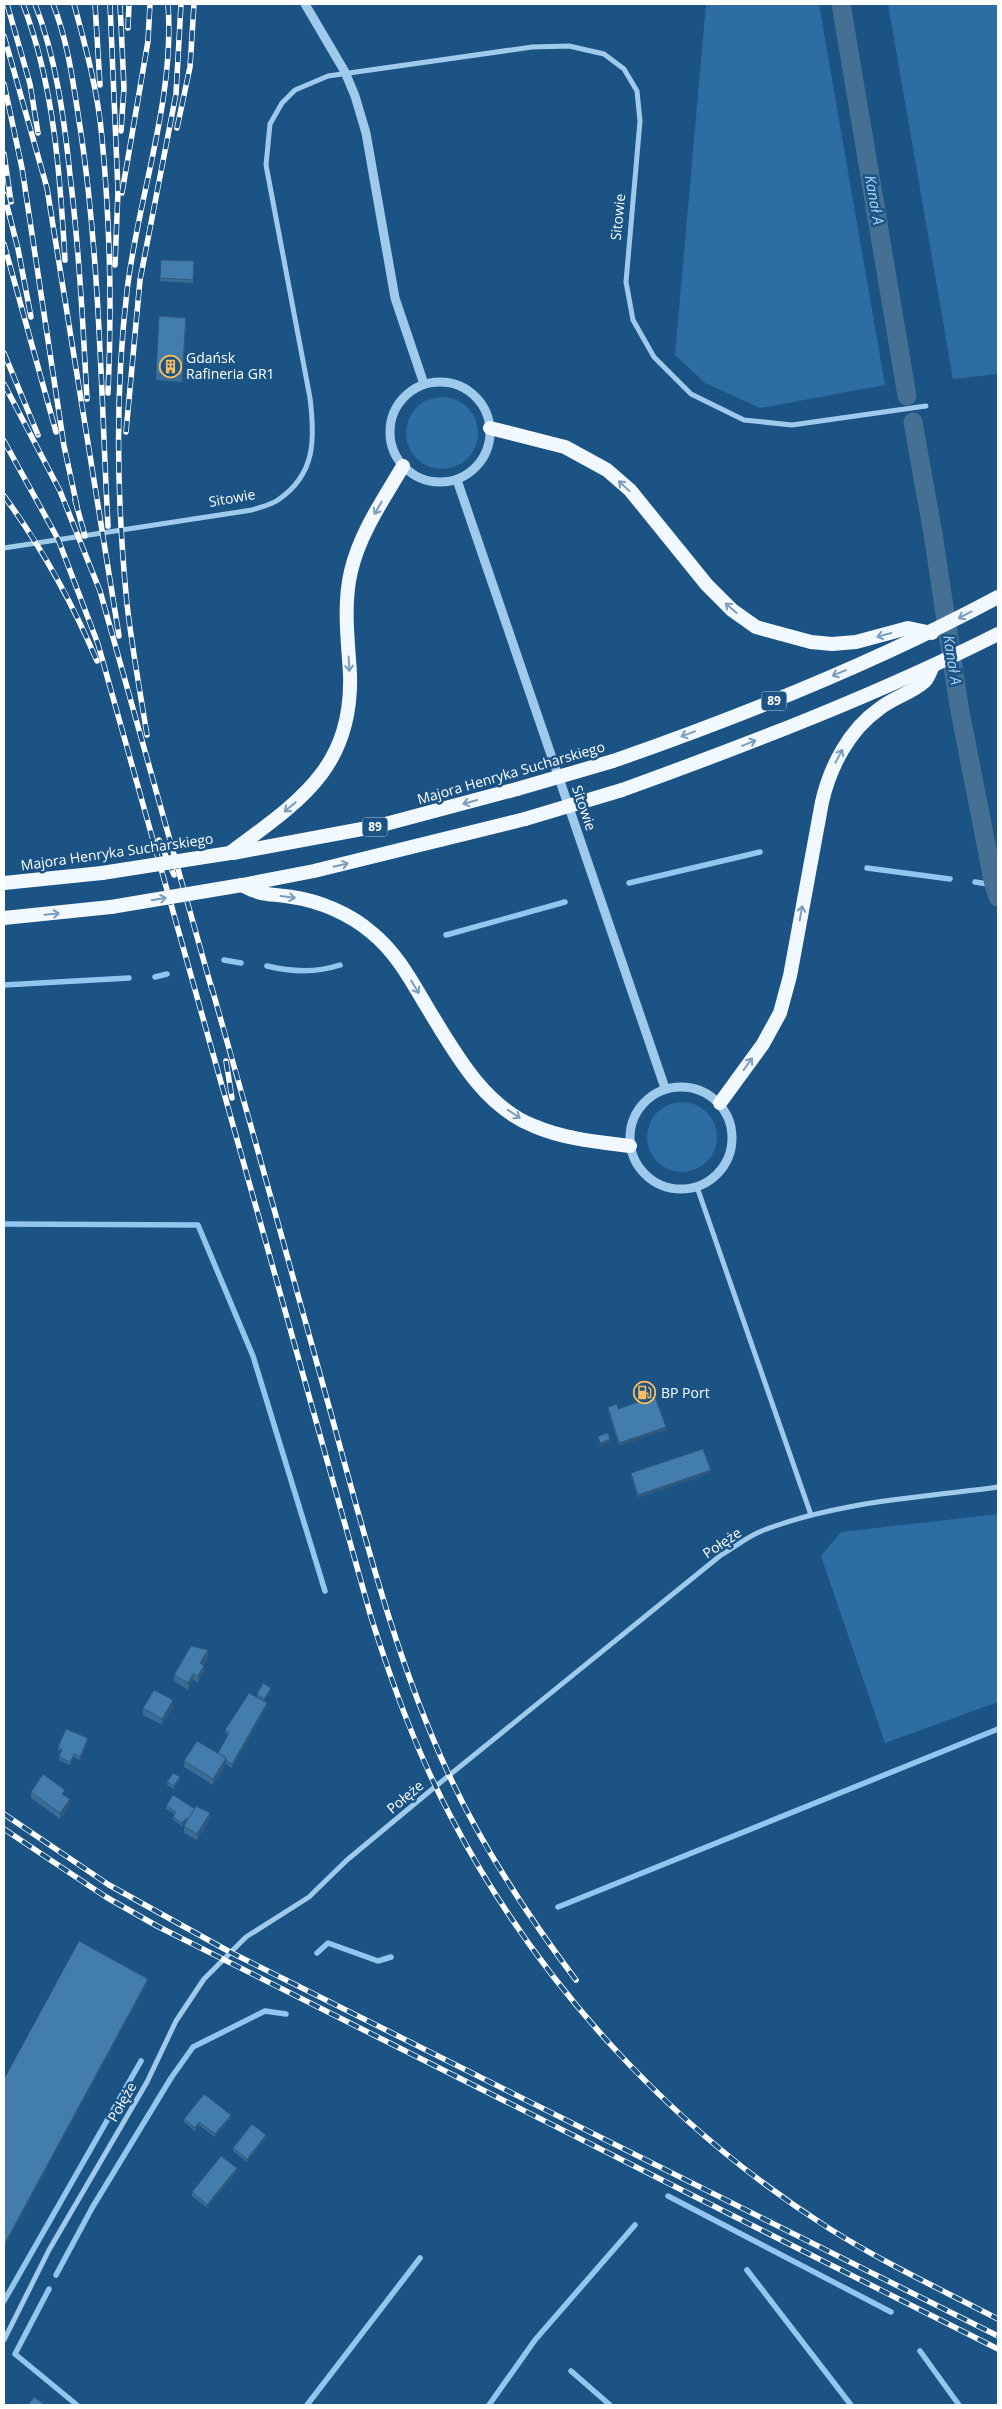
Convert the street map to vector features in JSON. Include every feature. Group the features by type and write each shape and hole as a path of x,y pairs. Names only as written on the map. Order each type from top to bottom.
{"highway":[{"path":"490,428 565,447 607,470 630,490 707,585 732,610 756,626 811,642 832,644 856,642 908,628 932,633"},
{"path":"230,853 304,795 330,761 340,742 348,717 350,697 346,615 350,572 362,536 402,466"},
{"name":"Majora Henryka Sucharskiego","path":"4,883 102,873 230,853 378,826 517,789 613,761 730,719 932,633 998,597"},
{"name":"89","path":"4,918 111,906 242,885 324,869 525,819 622,790 718,755 932,668 998,634"},
{"path":"720,1104 763,1044 780,1013 790,976 825,788 839,755 862,724 878,709 926,681 932,668"},
{"path":"242,885 258,894 294,897 346,914 370,931 387,946 404,969 458,1058 484,1089 514,1115 533,1126 557,1134 630,1146"}],"street":[{"path":"305,4 345,72 355,96 366,133 395,298 424,384"},
{"name":"Sitowie","path":"4,548 252,510 277,501 301,479 311,454 312,418 270,194 266,146 270,124 282,103 295,90 311,82 345,72 532,47 569,46 604,54 624,69 637,91 640,121 626,282 633,320 654,357 692,394 744,420 792,425 926,406"},
{"path":"450,383 462,387 482,404 490,428 490,442 482,460 468,474 457,480 445,482 428,481 411,474 402,466 394,452 390,436 392,419 398,404 424,384 450,383"},
{"name":"Sitowie","path":"457,480 665,1088"},
{"path":"689,1087 711,1096 720,1104 730,1123 732,1146 726,1162 716,1175 697,1187 684,1189 660,1185 640,1169 630,1146 632,1122 644,1101 665,1088 689,1087"},
{"path":"697,1187 811,1515"},
{"name":"Połęże","path":"4,2340 49,2250 147,2082 188,2000 210,1973 246,1937 309,1897 347,1860 436,1786 721,1555 762,1530 811,1515 872,1502 998,1487"}],"shaded area":[{"path":"706,4 819,4 885,385 760,408 705,383 675,355"},
{"path":"888,4 998,4 998,374 953,379"},
{"path":"442,397 462,403 472,413 478,433 472,453 462,463 442,469 422,463 412,453 406,433 412,413 422,403"},
{"path":"682,1102 695,1105 707,1112 714,1124 717,1137 714,1150 707,1162 695,1169 682,1172 669,1169 657,1162 650,1150 647,1137 650,1124 657,1112 669,1105"},
{"path":"998,1514 998,1702 885,1743 821,1556 841,1532"}],"building":[{"path":"161,260 194,261 193,280 160,278"},
{"name":"Gdańsk Rafineria GR1","path":"159,316 186,318 182,376 156,374"},
{"path":"653,1391 666,1427 619,1443 608,1407 617,1404 618,1409 641,1401 639,1396"},
{"path":"608,1433 610,1439 600,1443 598,1436"},
{"path":"703,1449 711,1470 638,1495 631,1473"},
{"path":"191,1646 208,1650 200,1663 204,1666 198,1676 193,1674 188,1683 174,1675"},
{"path":"263,1683 271,1688 264,1699 257,1694"},
{"path":"154,1690 173,1700 162,1719 143,1708"},
{"path":"249,1693 267,1703 232,1764 218,1753 229,1733 225,1730"},
{"path":"66,1729 88,1738 80,1757 74,1754 70,1762 59,1757 62,1749 58,1747"},
{"path":"197,1741 226,1758 213,1779 184,1761"},
{"path":"173,1773 180,1777 174,1786 167,1782"},
{"path":"43,1774 65,1790 62,1794 70,1799 60,1813 31,1792"},
{"path":"173,1795 195,1809 188,1819 186,1818 182,1823 173,1817 176,1812 166,1806"},
{"path":"196,1806 210,1813 197,1834 184,1826"},
{"path":"79,1941 148,1979 4,2245 4,2079"},
{"path":"204,2094 231,2115 215,2134 199,2122 195,2128 184,2119"},
{"path":"252,2124 266,2135 247,2159 233,2148"},
{"path":"221,2156 237,2168 207,2205 192,2192"},
{"path":"34,2397 45,2405 28,2405"}],"waterway":[{"name":"Kanał A","path":"841,4 907,396"},
{"name":"Kanał A","path":"913,422 933,534 959,706 994,885 998,897"},
{"path":"629,883 760,852"},
{"path":"867,868 950,879"},
{"path":"975,882 994,885"},
{"path":"446,935 565,902"},
{"path":"224,960 241,963"},
{"path":"267,966 304,971 340,965"},
{"path":"155,977 167,974"},
{"path":"4,985 129,978"},
{"path":"4,1224 198,1225 253,1356 325,1591"},
{"path":"558,1907 998,1729"},
{"path":"317,1953 328,1943 378,1961 391,1957"},
{"path":"56,2275 92,2208 171,2078 193,2047 265,2011 286,2014"},
{"path":"4,2301 141,2061"},
{"path":"668,2196 891,2312"},
{"path":"489,2405 535,2340 635,2225"},
{"path":"307,2405 420,2258"},
{"path":"747,2270 851,2405"},
{"path":"49,2289 15,2354 77,2405"},
{"path":"920,2351 959,2405"},
{"path":"571,2371 610,2405"}],"railway":[{"path":"7,4 30,84 38,133"},
{"path":"23,4 34,35 49,98 58,163 65,260"},
{"path":"35,4 54,67 65,131 78,259 87,399"},
{"path":"53,4 59,19 70,67 87,182 99,329 108,526"},
{"path":"74,4 95,87 102,138 110,266 108,393"},
{"path":"95,4 100,85"},
{"path":"110,4 118,191 115,265"},
{"path":"120,4 124,88 121,131"},
{"path":"128,28 129,4"},
{"path":"122,193 148,41 150,4"},
{"path":"147,735 127,604 119,487 119,408 123,329 132,255 161,112 166,76 169,40 168,4"},
{"path":"126,432 140,280 176,94 181,4"},
{"path":"177,128 190,67 194,4"},
{"path":"4,36 47,188 119,636"},
{"path":"4,84 22,168 64,446 77,506"},
{"path":"4,154 11,202"},
{"path":"4,194 18,249 31,317"},
{"path":"4,244 56,432"},
{"path":"4,353 38,435"},
{"path":"4,384 60,491 100,591 212,990"},
{"path":"4,441 58,539 98,644 371,1617 407,1719 427,1768 451,1817 486,1879 525,1938 567,1994 614,2048 663,2098 716,2146 772,2189 830,2229 892,2265 998,2319"},
{"path":"4,496 55,576 77,617 97,661"},
{"path":"75,500 85,536"},
{"path":"159,840 174,875"},
{"path":"211,985 367,1545 412,1684 429,1730 476,1829 523,1906 576,1980"},
{"path":"226,1061 232,1098"},
{"path":"4,1814 109,1885 230,1952 998,2336"},
{"path":"4,1829 106,1897 157,1926 998,2349"}],"place":[{"name":"Gdańsk Rafineria GR1","path":"170,366"},
{"name":"BP Port","path":"645,1393"}]}
